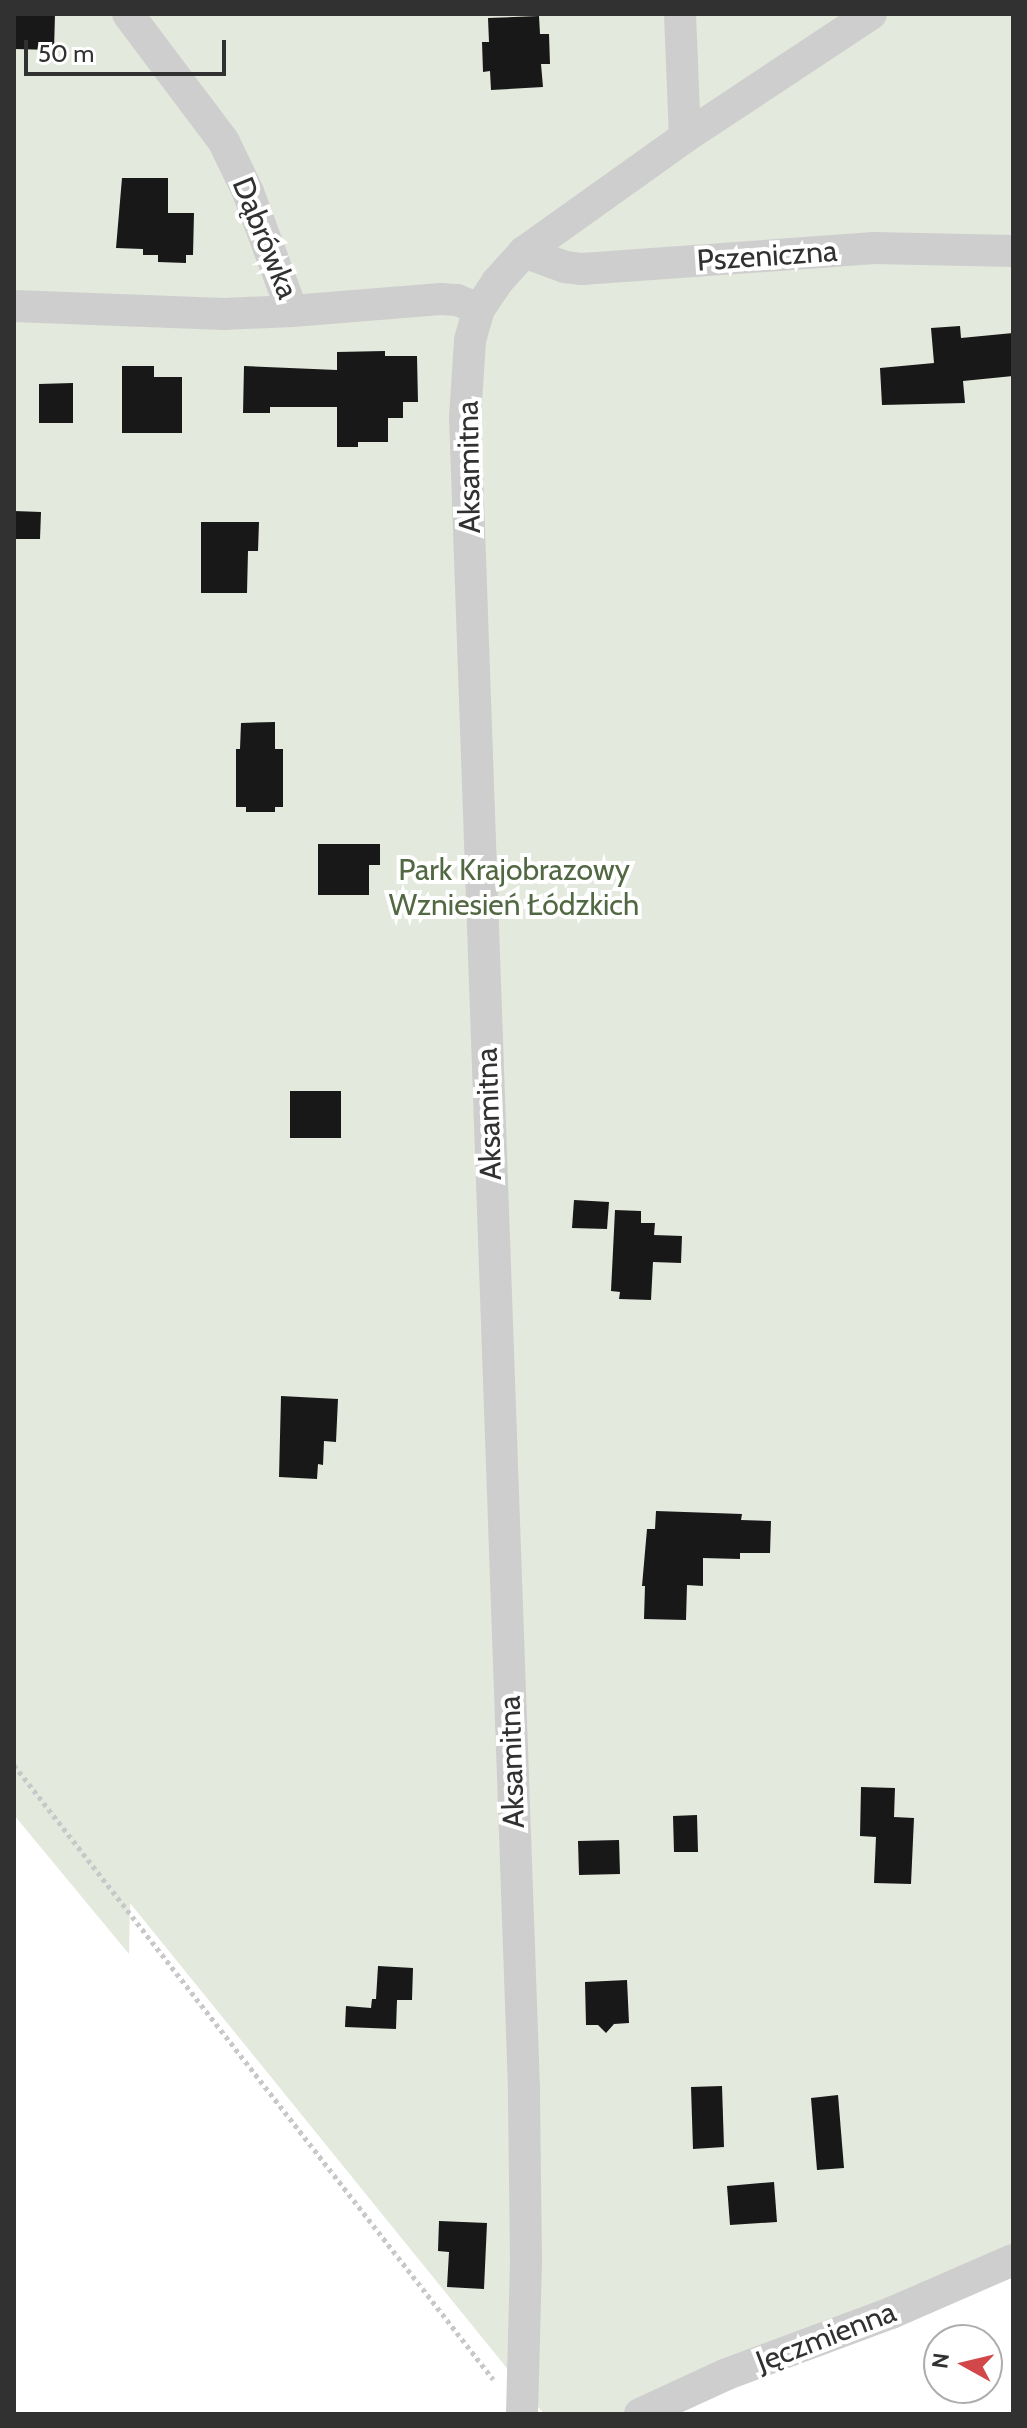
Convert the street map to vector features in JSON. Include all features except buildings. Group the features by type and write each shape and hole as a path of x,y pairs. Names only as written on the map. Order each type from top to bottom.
{"street":[{"name":"Dąbrówka","path":"128,14 224,142 248,192 292,311 441,299 457,300 479,309"},
{"path":"680,14 685,137"},
{"name":"Aksamitna","path":"522,2414 526,2262 524,2089 465,418 470,340 479,309 497,282 524,252 685,137 871,14"},
{"name":"Pszeniczna","path":"524,252 565,267 582,269 874,248 1013,251"},
{"path":"14,306 224,314 292,311"},
{"name":"Jęczmienna","path":"640,2414 727,2374 891,2313 1013,2260"}],"path":[{"path":"14,1765 522,2414"}],"green space":[{"name":"Park Krajobrazowy Wzniesień Łódzkich","path":"14,14 1013,14 1013,2271 628,2414 544,2414 130,1903 129,1954 14,1815"}]}
